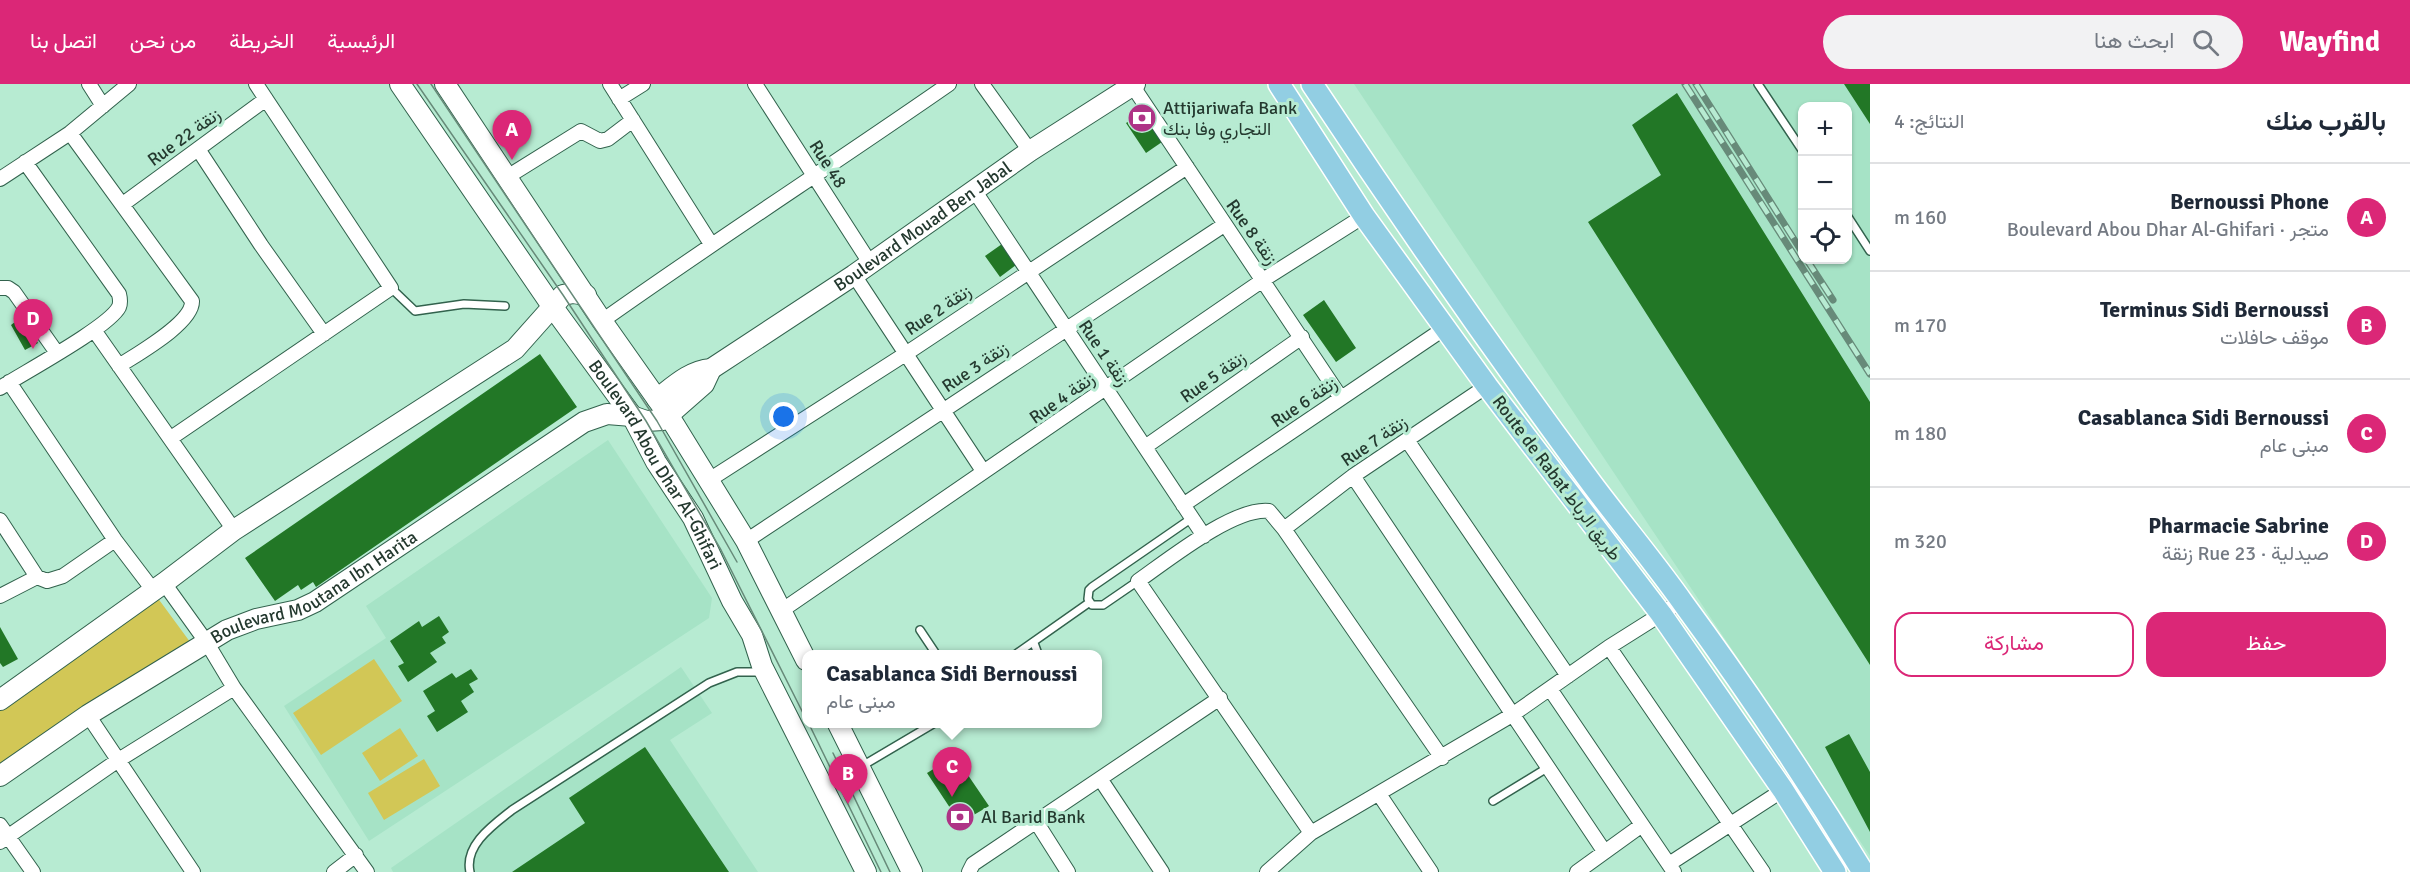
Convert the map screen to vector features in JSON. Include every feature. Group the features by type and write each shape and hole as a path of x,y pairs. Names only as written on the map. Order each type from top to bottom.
{"main road":[{"name":"Route de Rabat طريق الرباط","path":"1279,84 1364,216 1487,386 1661,614 1783,790 1835,872"},
{"name":"Route de Rabat طريق الرباط","path":"1312,84 1389,201 1469,316 1682,601 1812,788 1863,872"}],"street":[{"path":"89,84 103,106"},
{"path":"0,179 70,133 129,84"},
{"path":"171,438 391,288 256,84"},
{"name":"Boulevard Abou Dhar Al-Ghifari","path":"400,84 552,306 632,416 656,462 693,518 732,601 752,635 765,673 866,872"},
{"name":"Boulevard Abou Dhar Al-Ghifari","path":"445,84 602,321 669,416 746,541 802,651"},
{"path":"610,84 711,244"},
{"path":"620,99 643,84"},
{"name":"Rue 48","path":"755,84 815,177 907,352 983,471"},
{"path":"602,321 711,244 815,177 949,84"},
{"path":"982,84 1030,151"},
{"name":"Boulevard Mouad Ben Jabal","path":"657,399 688,375 711,369 862,269 1030,151 1133,85"},
{"name":"Rue 8 زنقة","path":"1133,85 1341,398"},
{"name":"Rue 22 زنقة","path":"123,204 266,99"},
{"path":"507,177 581,131 600,141 608,139 633,120"},
{"path":"70,133 192,301 190,314 181,323 119,366"},
{"path":"198,149 261,245 324,334"},
{"path":"25,162 119,294 120,306 94,330 5,385 115,540 159,587 207,644 234,688 367,872"},
{"name":"Rue 2 زنقة","path":"709,480 1187,167"},
{"name":"Rue 1 زنقة","path":"974,190 1204,536"},
{"name":"Rue 4 زنقة","path":"781,611 983,471 1029,443 1263,280 1364,216"},
{"name":"Rue 3 زنقة","path":"746,541 1224,225"},
{"path":"0,288 14,291 57,353"},
{"path":"0,700 159,587 234,530 515,350 563,295 573,293 586,295"},
{"name":"Rue 6 زنقة","path":"1184,505 1445,328"},
{"path":"94,330 234,530"},
{"name":"Rue 5 زنقة","path":"1145,447 1302,338"},
{"name":"Boulevard Mouad Ben Jabal","path":"669,416 704,384 711,369"},
{"name":"Rue 7 زنقة","path":"1284,529 1353,476 1487,386"},
{"name":"Boulevard Moutana Ibn Harita","path":"0,777 88,715 240,624 298,610 315,602 585,422 608,414 632,416 652,422 669,416"},
{"path":"1407,440 1568,676"},
{"path":"1353,476 1604,851"},
{"path":"1311,833 1138,581 1233,519 1252,511 1269,511 1284,529 1442,758"},
{"path":"0,520 37,577 47,581 63,576 115,540"},
{"path":"0,596 37,577"},
{"path":"1267,872 1311,833 1512,715 1609,647 1682,601"},
{"path":"1609,647 1763,872"},
{"path":"33,872 3,835 234,688"},
{"path":"1550,689 1672,868 1729,824 1783,790"},
{"path":"969,872 973,864 1220,698"},
{"path":"88,715 193,872"},
{"path":"843,728 912,872"},
{"path":"1101,780 1162,872"},
{"path":"1379,794 1431,872"},
{"path":"1037,823 1068,872"},
{"path":"1577,872 1642,825"},
{"path":"334,872 356,855"}],"lane":[{"path":"1758,84 1798,143"},
{"path":"1852,223 1870,251"},
{"path":"391,288 415,311 464,304 505,306"},
{"path":"1138,581 1103,605 1096,606 1090,602 1088,594 1092,587 1192,518"},
{"path":"1023,650 1090,602"},
{"path":"920,630 933,650"},
{"path":"1034,643 1037,650"},
{"path":"470,872 468,859 472,849 489,829 512,810 709,683 737,672 765,673"},
{"path":"860,767 925,728"},
{"path":"1493,801 1547,768"}],"shaded area":[{"path":"1354,84 1870,84 1870,856"},
{"path":"608,440 712,598 709,618 369,841 284,706 386,638 366,606"},
{"path":"157,597 193,646 0,775 0,703"},
{"path":"374,659 402,701 321,755 293,713"},
{"path":"681,667 712,713 670,740 758,872 393,872 391,868"},
{"path":"400,728 418,756 380,781 362,753"},
{"path":"424,759 440,786 384,820 368,793"}],"building":[{"path":"1844,84 1870,84 1870,124"},
{"path":"1677,93 1870,402 1870,665 1588,222 1661,175 1632,125"},
{"path":"1143,112 1162,142 1146,153 1126,123"},
{"path":"1002,244 1016,265 1000,277 985,256"},
{"path":"1324,300 1356,348 1336,362 1303,315"},
{"path":"20,318 38,343 25,350 11,325"},
{"path":"540,354 577,407 316,587 313,582 301,590 298,585 275,601 245,558"},
{"path":"439,616 449,632 442,637 446,643 430,653 437,662 408,682 398,666 404,663 390,641 419,621 422,627"},
{"path":"0,627 18,659 3,667 0,663"},
{"path":"471,669 478,679 469,684 474,692 461,701 468,712 437,732 427,716 435,711 423,691 452,673 456,678"},
{"path":"1849,734 1870,772 1870,832 1825,747"},
{"path":"645,747 729,872 512,872 585,823 569,798"},
{"path":"955,756 989,806 960,823 927,773"}],"tram line":[{"path":"417,84 563,295 646,421 721,550 802,711"},
{"path":"431,84 657,421 737,562"},
{"path":"811,728 881,872"},
{"path":"833,753 890,872"}],"railway":[{"path":"1685,84 1870,374"},
{"path":"1696,84 1798,246"},
{"path":"1810,264 1833,300"}],"place":[{"name":"Attijariwafa Bank التجاري وفا بنك","path":"1142,118"},
{"name":"Bernoussi Phone","path":"512,160"},
{"name":"Pharmacie Sabrine","path":"33,349"},
{"name":"Casablanca Sidi Bernoussi","path":"952,797"},
{"name":"Terminus Sidi Bernoussi","path":"848,804"},
{"name":"Al Barid Bank","path":"960,817"}]}
